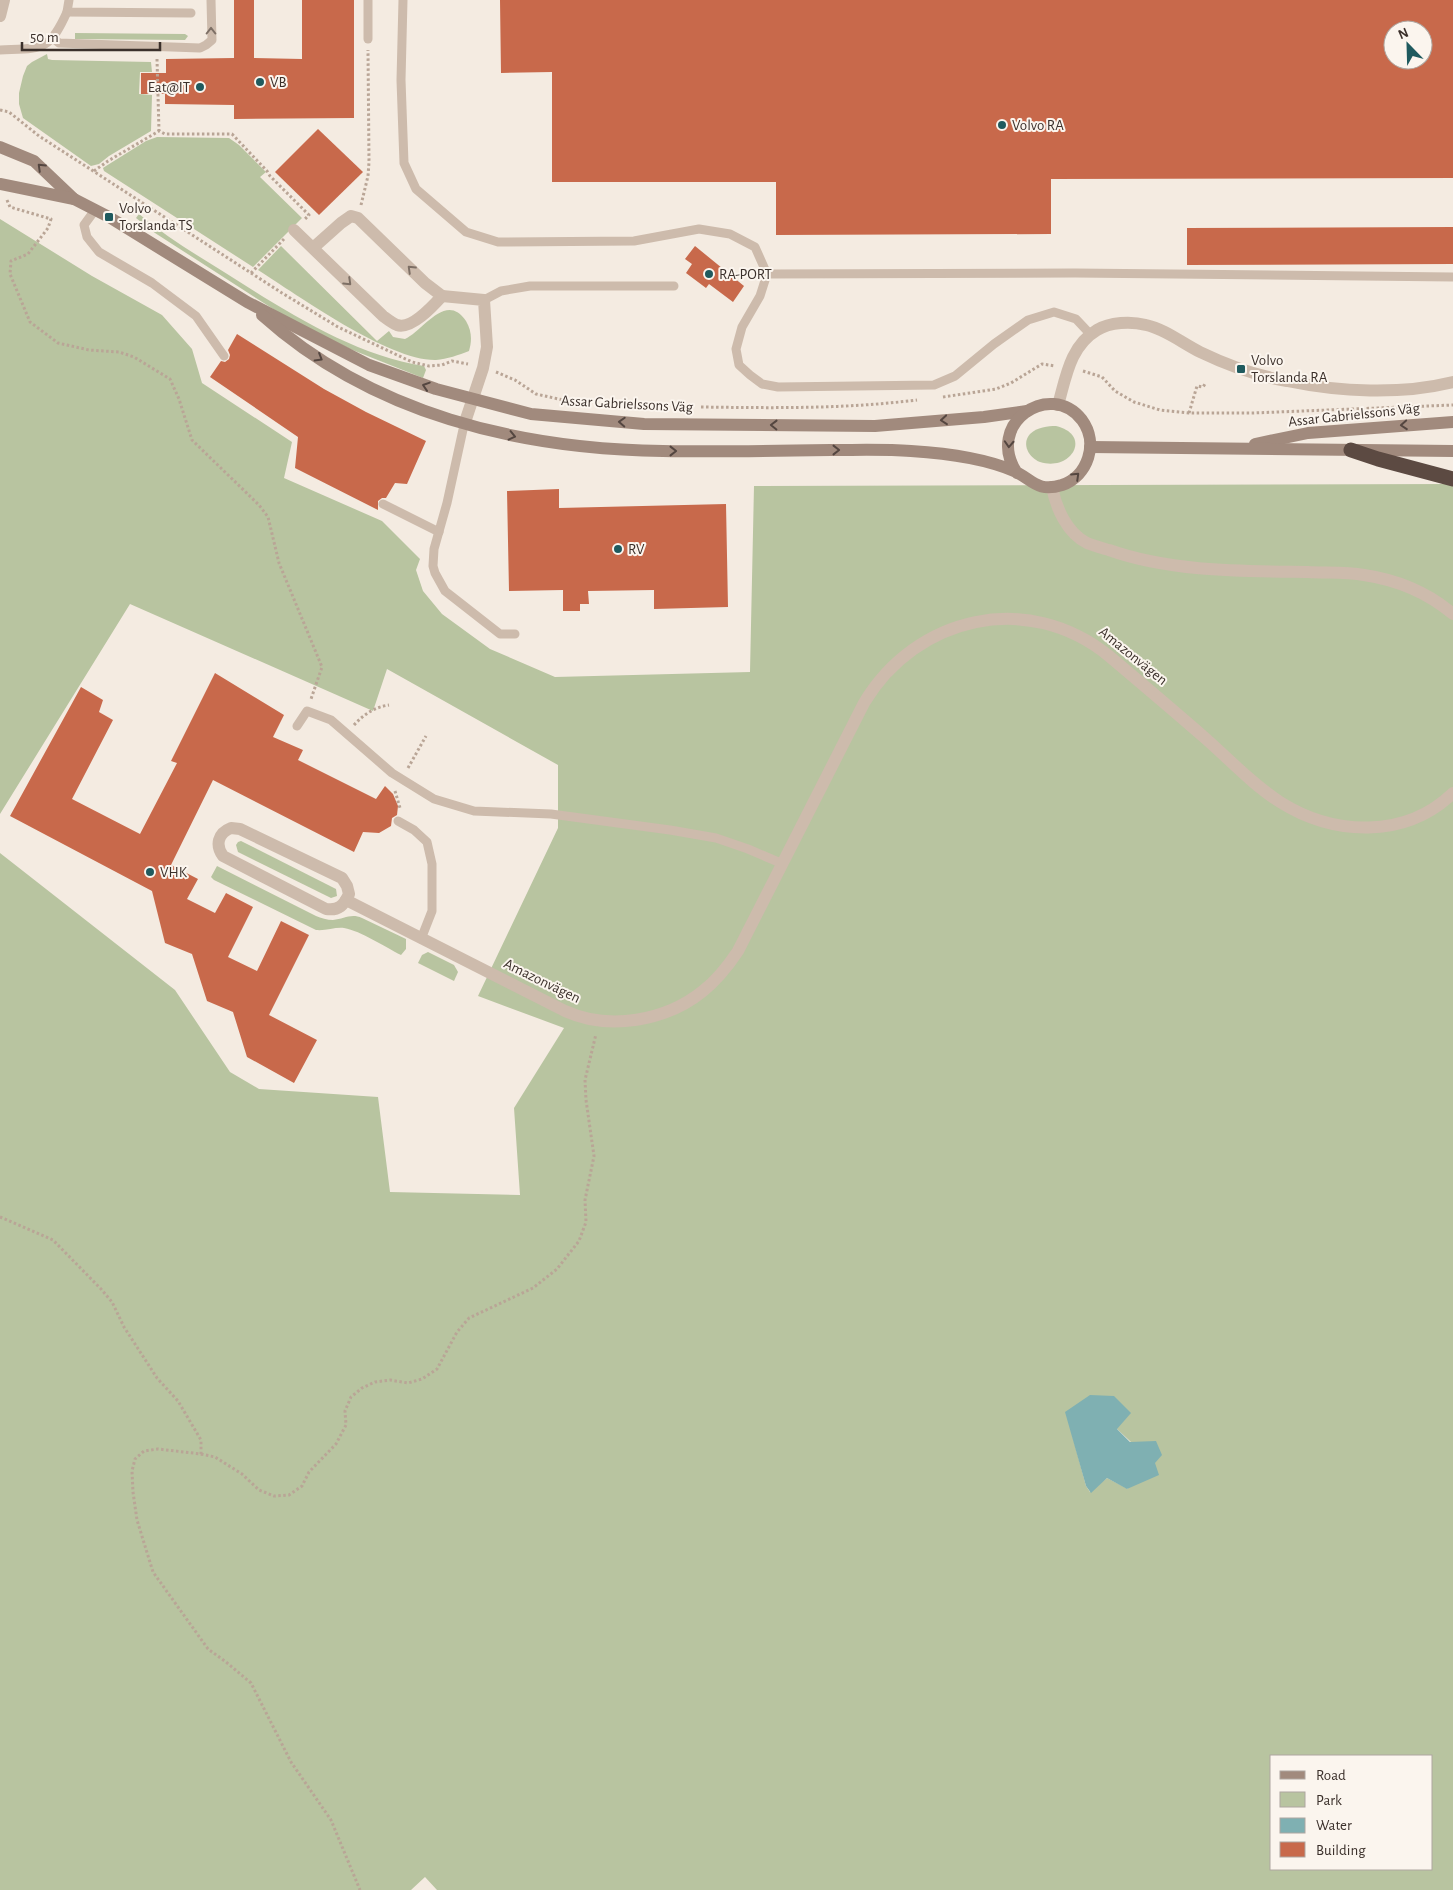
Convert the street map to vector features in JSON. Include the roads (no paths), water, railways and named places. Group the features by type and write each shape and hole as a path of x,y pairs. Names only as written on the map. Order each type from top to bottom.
{"highway":[{"path":"1351,450 1453,479"}],"street":[{"path":"0,16 4,0"},
{"name":"Assar Gabrielssons Väg","path":"0,147 34,161 74,199 247,302 370,365 473,400 530,414 644,424 875,426 984,417 1027,411"},
{"name":"Assar Gabrielssons Väg","path":"0,184 74,199"},
{"path":"313,248 342,222 351,216 358,218 425,283 442,296 484,300 486,347 483,368 464,425"},
{"path":"294,230 383,316 396,325 403,326 417,320 442,296"},
{"name":"Assar Gabrielssons Väg","path":"247,302 279,330 313,355 361,383 422,411 464,425 525,440 602,449 662,452 912,451 987,461 1017,473"},
{"path":"1058,405 1073,354 1080,344 1098,329 1114,324 1146,325 1160,330 1200,352 1240,369 1285,381 1332,388 1384,390 1436,386 1453,382"},
{"path":"1058,405 1072,412 1082,421 1088,433 1089,457 1079,474 1071,481 1052,487 1037,486 1017,473 1009,457 1008,440 1014,423 1027,411 1039,406 1058,405"},
{"name":"Assar Gabrielssons Väg","path":"1229,450 1308,433 1453,422"},
{"name":"Assar Gabrielssons Väg","path":"1090,447 1453,451"},
{"path":"1052,487 1054,500 1061,516 1074,533 1086,543 1126,556 1180,566 1363,575 1400,583 1415,589 1444,606 1453,614"},
{"name":"Amazonvägen","path":"346,900 580,1017 599,1020 630,1020 653,1016 678,1007 705,990 718,978 738,951 864,704 882,676 924,641 958,626 987,620 1035,621 1068,631 1091,642 1271,795 1306,816 1340,826 1356,828 1388,826 1420,817 1434,809 1453,793"},
{"path":"231,828 240,829 342,878 349,894 346,900 342,907 334,910 326,909 223,856 218,850 218,842 224,831 231,828"}],"lane":[{"path":"0,50 45,45 53,38 67,12 69,0"},
{"path":"53,38 59,43 200,48 212,40 211,0"},
{"path":"368,0 368,39"},
{"path":"403,0 401,80 404,163 416,189 466,232 498,242 624,242 699,229 730,234 755,247 767,274 760,296 742,327 736,349 739,365 762,384 778,388 934,385 954,376 1028,320 1054,312 1076,319 1091,335"},
{"path":"67,12 190,13"},
{"path":"95,210 84,225 87,237 99,252 152,282 196,316 224,356"},
{"path":"767,274 1075,273 1453,277"},
{"path":"484,300 501,291 530,286 674,286"},
{"path":"464,425 447,503 434,549 433,566 445,591 500,634 515,634"},
{"path":"382,504 439,532"},
{"path":"297,726 307,711 331,720 392,773 434,799 474,811 551,814 707,836 748,849 783,864"},
{"path":"398,821 414,830 427,842 432,864 432,911 421,939"}],"water":[{"path":"1090,1395 1114,1396 1131,1413 1117,1429 1130,1442 1156,1441 1162,1455 1155,1463 1159,1475 1127,1489 1107,1478 1091,1493 1086,1486 1065,1412"}],"place":[{"name":"VB","path":"260,82"},
{"name":"Eat@IT","path":"200,87"},
{"name":"Volvo RA","path":"1002,125"},
{"name":"Volvo Torslanda TS","path":"109,217"},
{"name":"RA-PORT","path":"709,274"},
{"name":"Volvo Torslanda RA","path":"1241,369"},
{"name":"RV","path":"618,549"},
{"name":"VHK","path":"150,872"}]}
